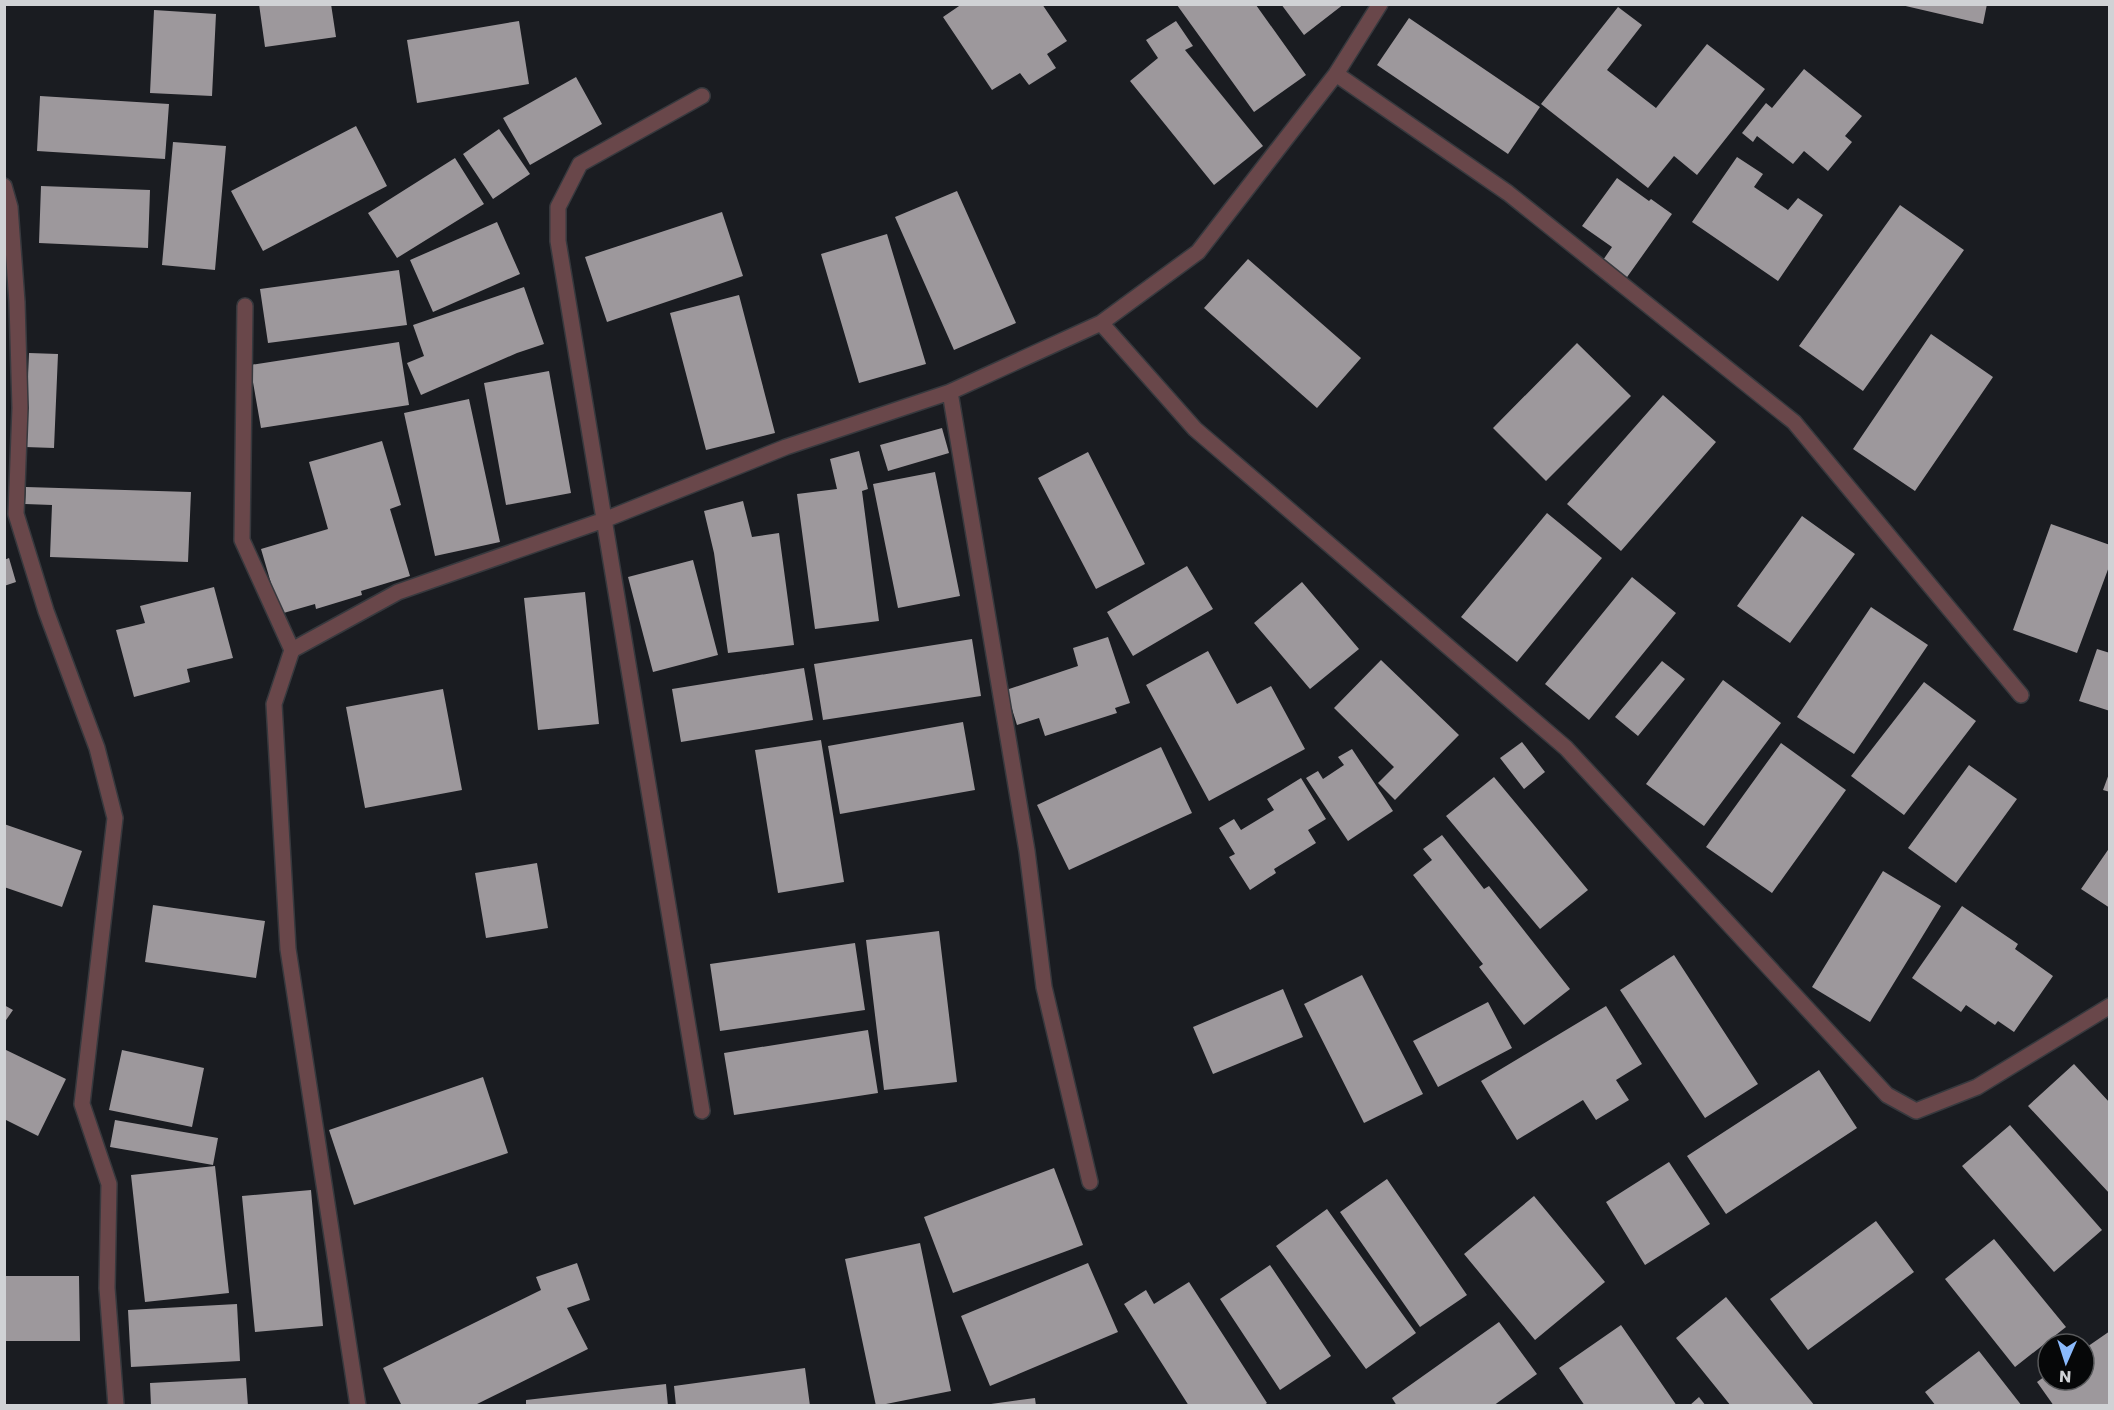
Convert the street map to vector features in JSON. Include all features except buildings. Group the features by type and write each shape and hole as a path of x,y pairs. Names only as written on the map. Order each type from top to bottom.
{"street":[{"path":"358,1406 288,950 273,704 292,650 398,592 604,520 786,447 950,392 1101,323 1198,252 1336,74 1380,4"},
{"path":"1336,74 1508,193 1794,422 2020,695"},
{"path":"702,96 580,164 558,207 558,241 702,1111"},
{"path":"4,186 10,207 17,302 20,408 16,514 46,611 97,748 115,818 82,1104 109,1184 107,1288 116,1406"},
{"path":"245,306 242,540 292,650"},
{"path":"1101,323 1195,429 1566,748 1887,1095 1916,1111 1977,1087 2109,1006"},
{"path":"950,392 1027,851 1044,987 1090,1182"}]}
